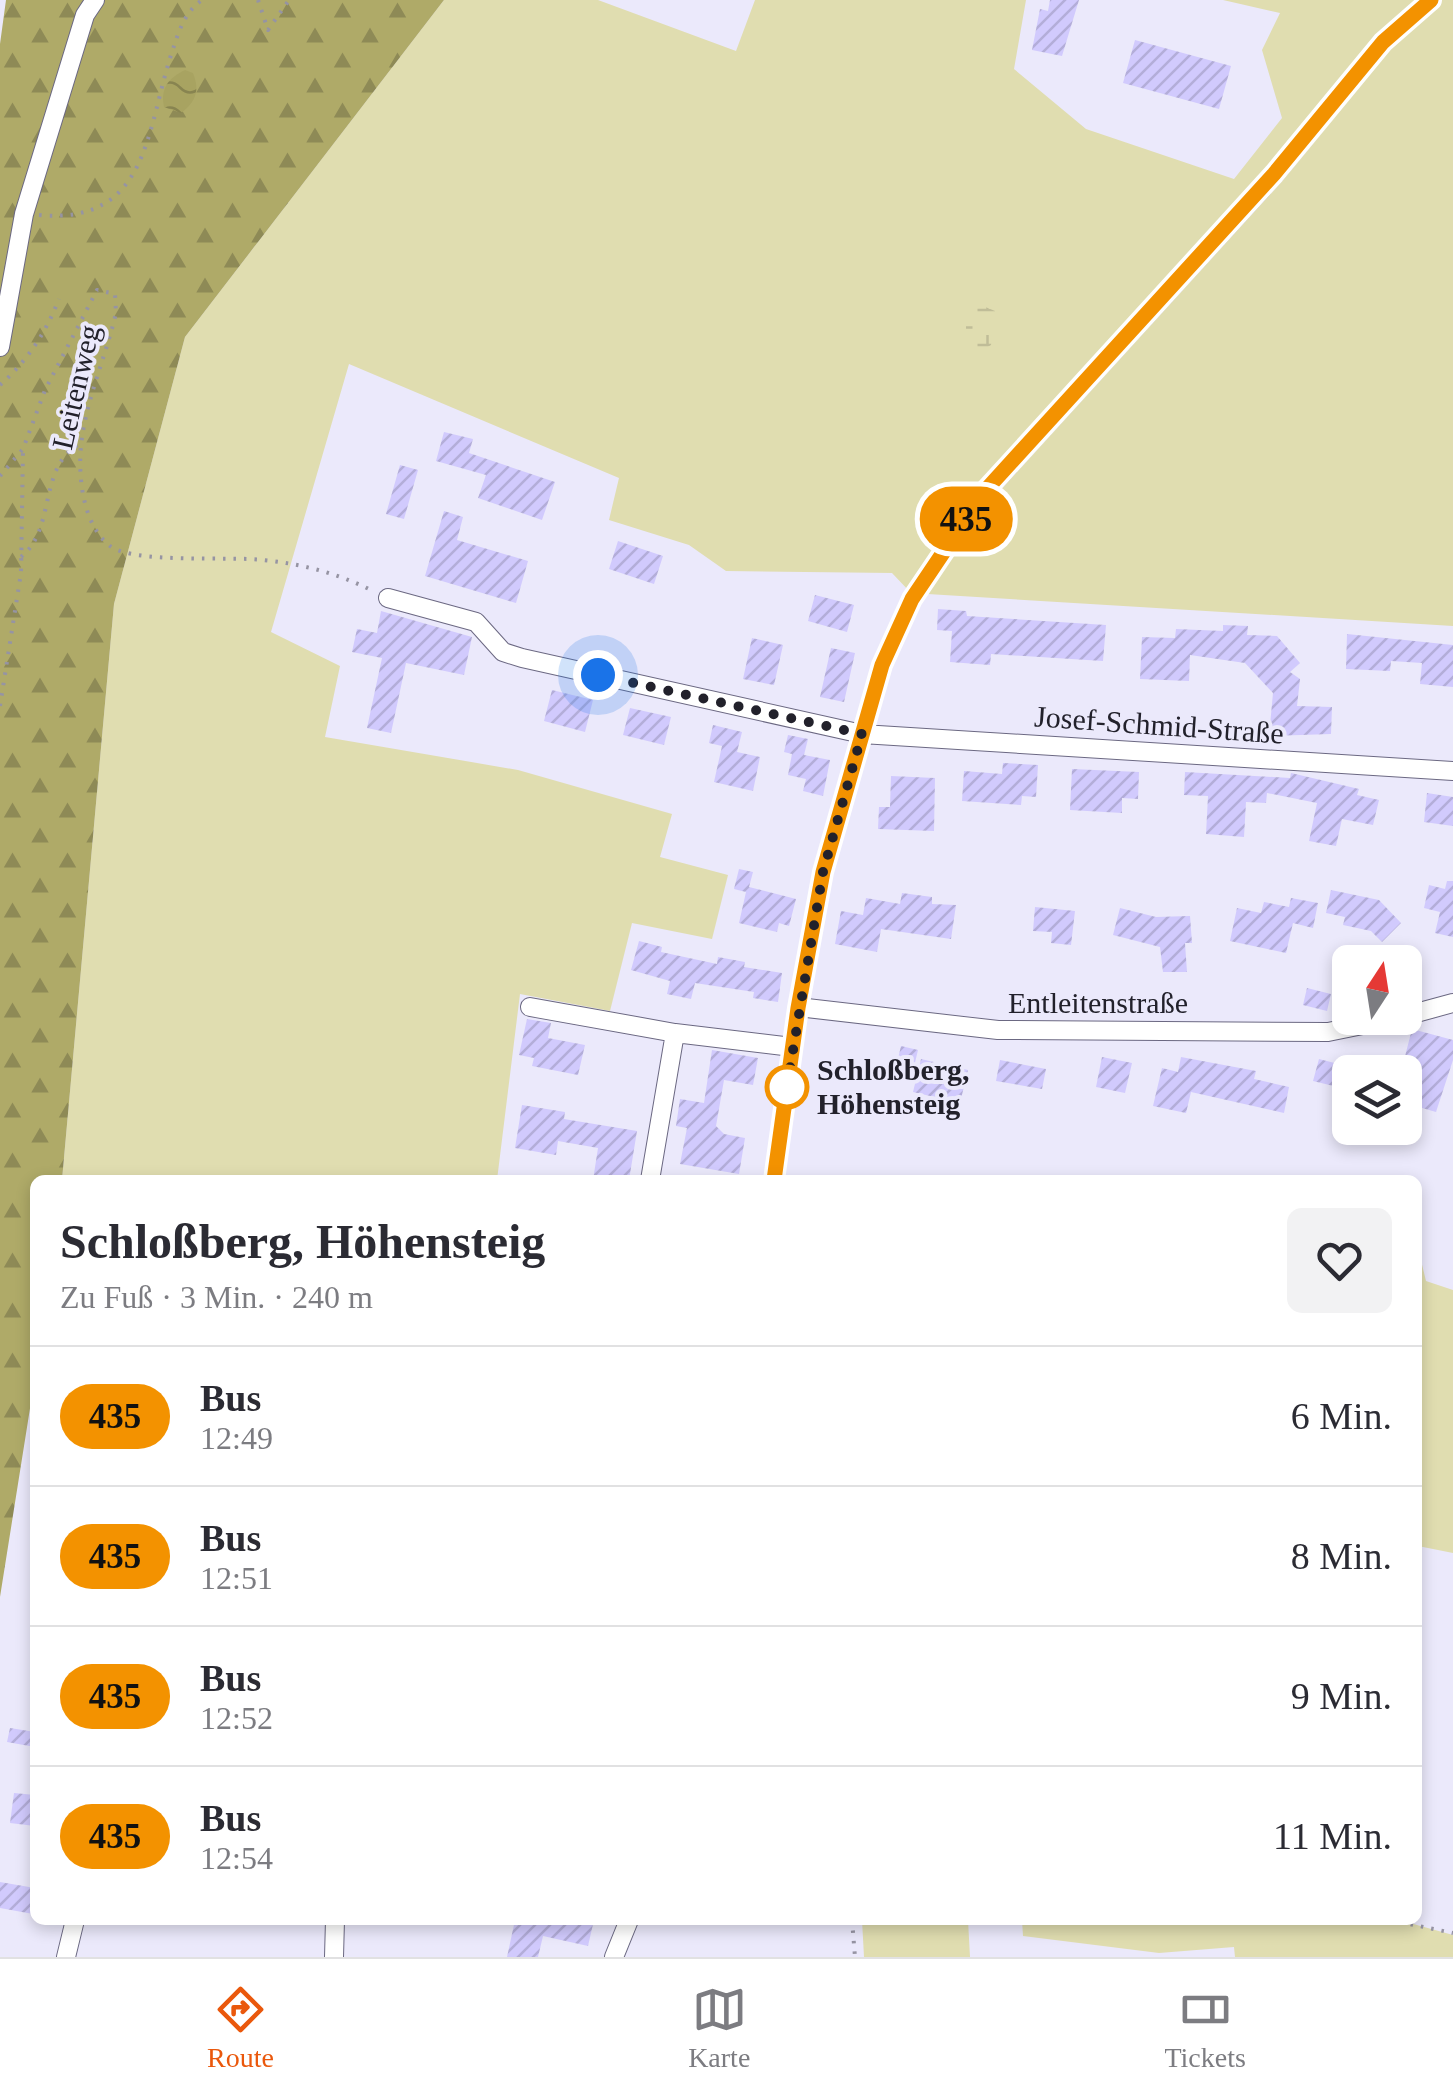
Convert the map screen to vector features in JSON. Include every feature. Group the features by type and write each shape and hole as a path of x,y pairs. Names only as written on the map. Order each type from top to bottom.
{"street":[{"path":"0,348 24,214 86,15 96,0"},
{"path":"775,1175 798,1008 823,872 882,665 912,599 984,492 1274,174 1383,42 1431,0"},
{"name":"Josef-Schmid-Straße","path":"388,598 476,622 504,652 522,658 862,734 1453,771"},
{"path":"1422,1011 1453,1003"},
{"path":"530,1007 792,1047"},
{"name":"Entleitenstraße","path":"798,1008 998,1030 1332,1031"},
{"path":"651,1175 675,1032"},
{"path":"66,1957 74,1925"},
{"path":"334,1925 334,1957"},
{"path":"614,1957 627,1925"}],"path":[{"path":"24,214 68,218 91,212 114,198 134,177 146,149 182,25 202,0"},
{"path":"258,0 268,30 289,0"},
{"name":"Leitenweg","path":"0,476 23,449 88,305 97,290 107,289 115,294 116,313 81,443 80,476 94,526 112,548 137,554 262,560 336,572 388,598"},
{"path":"0,385 23,364 47,330 59,299"},
{"path":"21,558 33,548 50,479 68,450 81,443"},
{"path":"0,706 21,558 23,449"},
{"path":"852,1925 855,1957"},
{"path":"1416,1925 1453,1932"}],"green space":[{"path":"6,0 444,0 185,337 114,604 62,1175 30,1175 30,1408 0,1597 0,44"},
{"path":"444,0 598,0 736,51 755,0 1026,0 1014,69 1086,129 1234,179 1282,118 1262,50 1280,13 1223,0 1453,0 1453,626 911,593 892,573 726,571 689,545 609,520 619,478 349,364 271,632 340,666 325,737 518,770 672,814 660,857 728,875 712,939 632,923 610,1011 520,994 498,1175 62,1175 114,604 185,337"},
{"path":"983,306 995,311 991,345 979,352 966,340 966,309"},
{"path":"1422,1264 1426,1281 1453,1290 1453,1553 1422,1547"},
{"path":"862,1925 968,1925 970,1957 864,1957"},
{"path":"1022,1925 1417,1925 1453,1935 1453,1957 1235,1957 1234,1947 1159,1953 1023,1936"}],"water":[{"path":"185,70 193,73 196,90 181,113 164,107 163,95 170,80"}],"building":[{"path":"1050,0 1079,0 1062,56 1032,50 1040,9 1048,11"},
{"path":"1135,40 1231,66 1219,109 1123,83"},
{"path":"444,432 473,439 469,453 555,482 542,520 478,498 486,475 436,461"},
{"path":"400,465 418,470 404,519 386,514"},
{"path":"444,511 463,517 457,540 528,561 516,603 425,576"},
{"path":"618,541 663,556 654,584 609,569"},
{"path":"815,595 854,605 847,632 808,621"},
{"path":"938,609 966,611 967,616 1106,625 1103,661 991,654 990,665 950,662 952,631 937,630"},
{"path":"381,611 472,637 464,675 406,663 391,733 367,728 382,658 352,652 357,629 377,633"},
{"path":"1223,625 1248,626 1247,635 1277,636 1300,663 1290,672 1300,679 1297,706 1332,707 1331,734 1269,736 1273,693 1245,663 1190,655 1189,681 1140,679 1142,637 1175,638 1176,629 1223,631"},
{"path":"1347,634 1453,645 1453,687 1420,684 1422,663 1391,661 1390,671 1346,669"},
{"path":"752,638 783,645 774,685 743,679"},
{"path":"831,648 855,653 844,702 820,697"},
{"path":"552,690 593,700 585,732 544,721"},
{"path":"630,708 671,717 664,745 623,735"},
{"path":"713,725 742,732 737,752 760,757 753,791 714,782 722,746 709,743"},
{"path":"788,735 808,739 804,755 830,760 823,796 803,791 806,779 788,775 792,754 784,752"},
{"path":"1003,763 1038,765 1036,797 1022,796 1021,805 962,801 964,771 1002,774"},
{"path":"1072,769 1139,772 1138,799 1122,798 1122,813 1070,810"},
{"path":"1185,772 1290,778 1291,773 1359,789 1357,795 1379,800 1373,825 1342,819 1336,846 1309,841 1317,803 1267,793 1266,803 1246,802 1244,837 1206,834 1208,796 1184,795"},
{"path":"891,776 935,778 934,831 878,829 879,807 890,807"},
{"path":"1427,793 1453,797 1453,826 1424,822"},
{"path":"739,869 753,872 749,887 796,899 789,926 779,923 777,932 739,923 746,892 734,889"},
{"path":"1447,881 1453,881 1453,937 1435,933 1440,912 1424,908 1429,885 1445,889"},
{"path":"1331,890 1379,900 1401,923 1382,942 1371,931 1343,925 1345,917 1326,913"},
{"path":"902,893 932,897 932,904 956,905 951,939 881,929 877,952 835,944 841,911 863,915 866,898 900,904"},
{"path":"1291,898 1318,903 1313,928 1293,923 1286,953 1230,941 1237,908 1261,913 1264,902 1289,907"},
{"path":"1035,907 1075,911 1071,945 1051,943 1052,932 1033,931"},
{"path":"1120,908 1156,917 1190,916 1192,943 1185,943 1187,972 1163,972 1160,947 1113,935"},
{"path":"639,941 662,947 661,952 717,964 718,957 745,962 744,967 782,973 778,1002 753,998 754,992 695,983 691,999 667,994 670,981 631,970"},
{"path":"1307,988 1331,994 1327,1011 1303,1005"},
{"path":"527,1019 551,1023 548,1038 585,1045 578,1075 532,1066 534,1058 519,1055"},
{"path":"1422,1032 1453,1040 1453,1060 1436,1112 1422,1108 1422,1055 1405,1055 1410,1035 1422,1035"},
{"path":"901,1046 918,1050 913,1071 896,1067"},
{"path":"712,1050 758,1058 753,1085 724,1080 716,1126 724,1134 745,1138 739,1174 680,1164 687,1128 676,1126 680,1099 704,1103"},
{"path":"1102,1057 1132,1063 1125,1093 1096,1087"},
{"path":"1181,1057 1256,1071 1254,1079 1289,1087 1284,1113 1191,1092 1186,1113 1153,1106 1162,1068 1178,1072"},
{"path":"921,1059 968,1070 960,1103 913,1092"},
{"path":"1319,1059 1332,1062 1332,1086 1313,1081"},
{"path":"1000,1060 1046,1069 1042,1089 996,1081"},
{"path":"522,1105 565,1112 564,1119 637,1131 630,1175 594,1175 598,1148 558,1141 556,1155 515,1148"},
{"path":"10,1728 30,1731 30,1746 7,1742"},
{"path":"14,1793 30,1795 30,1825 10,1823"},
{"path":"0,1882 30,1887 30,1913 0,1908"},
{"path":"514,1925 593,1925 588,1946 543,1936 538,1957 507,1957"}],"bus line":[{"name":"435","path":"775,1175 798,1008 823,872 882,665 912,599 984,492 1274,174 1383,42 1431,0"}],"place":[{"name":"Schloßberg, Höhensteig","path":"787,1087"}],"route":[{"path":"598,675 862,734 823,872 786,1092 787,1087"}]}
